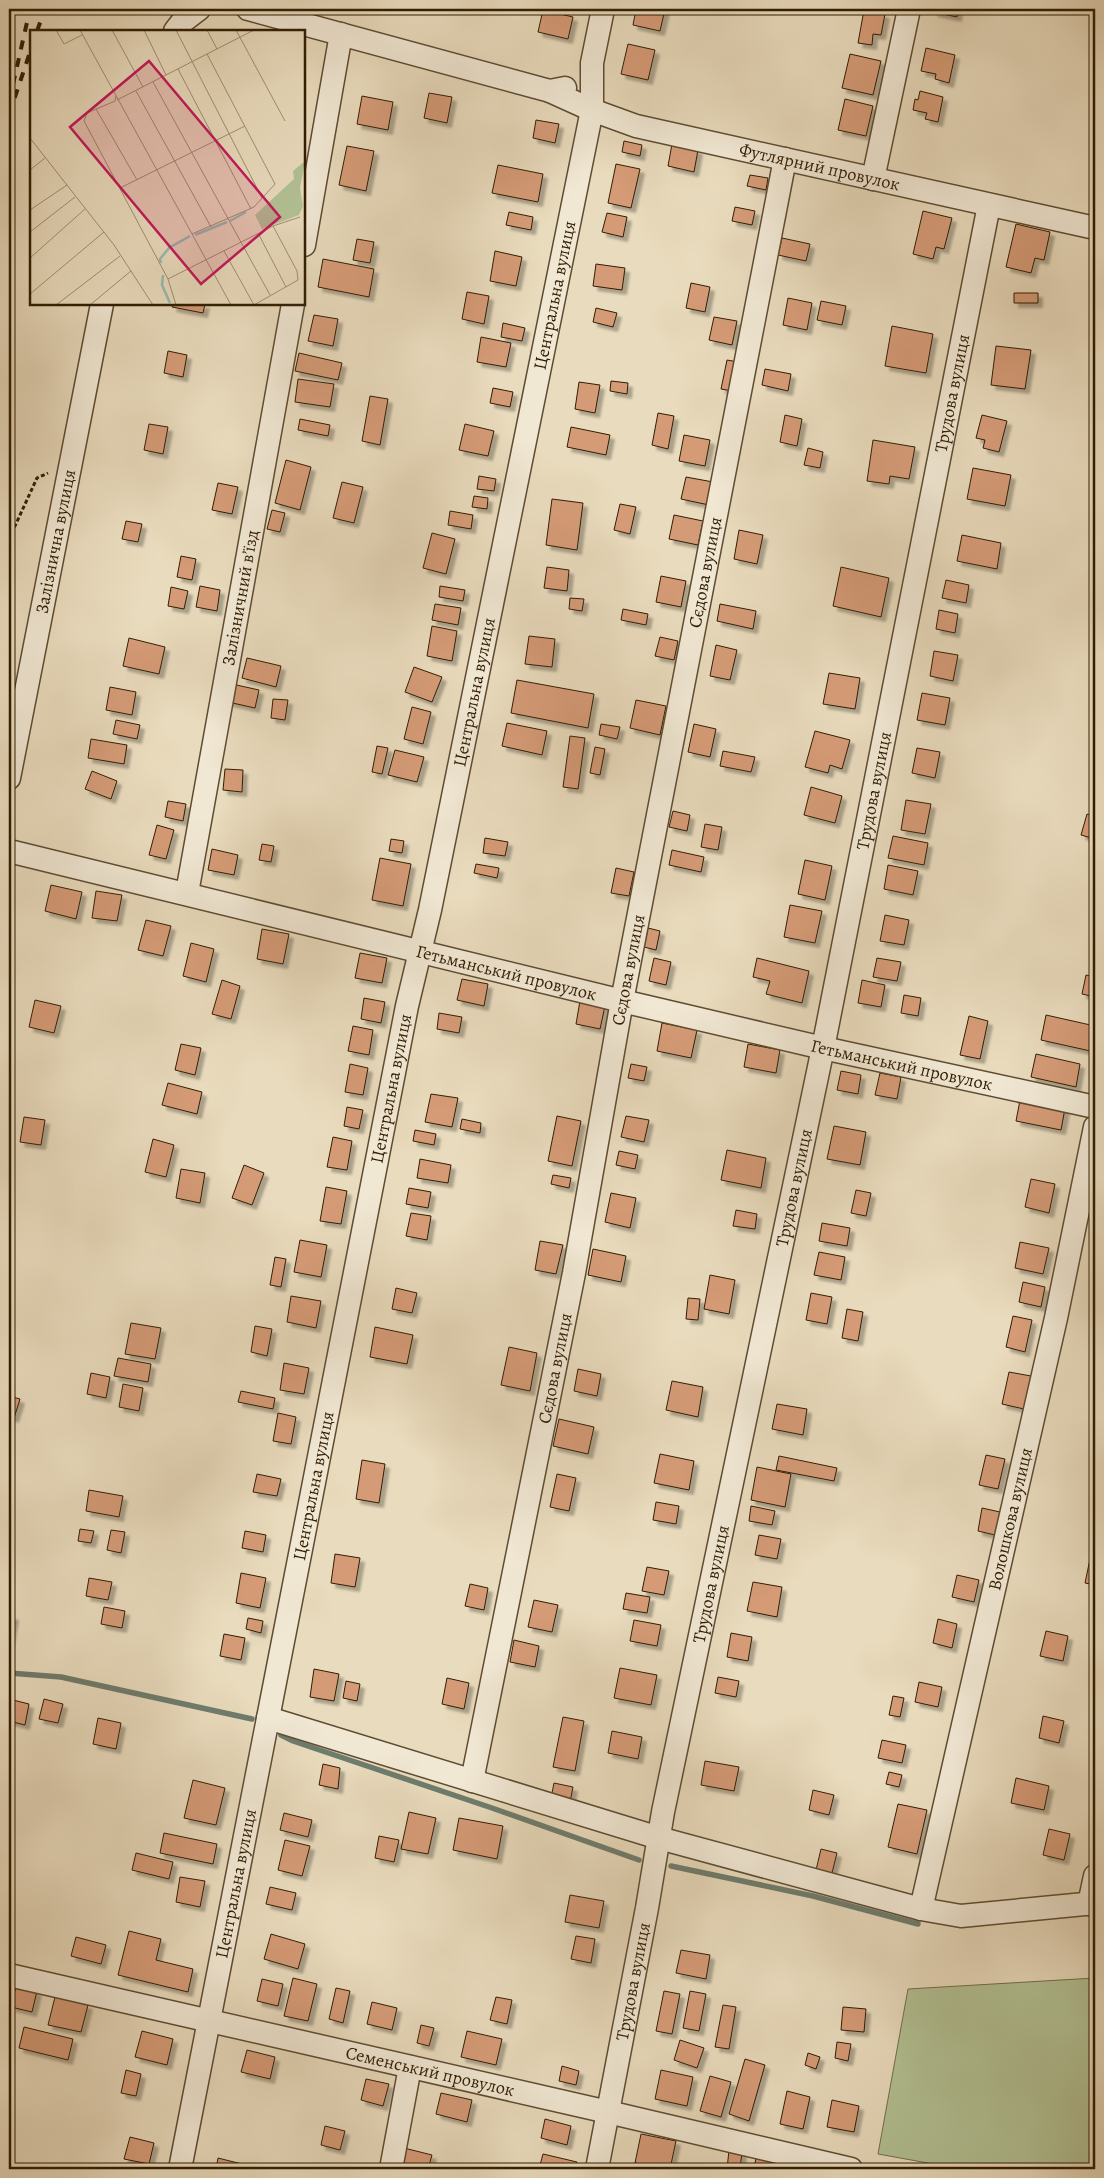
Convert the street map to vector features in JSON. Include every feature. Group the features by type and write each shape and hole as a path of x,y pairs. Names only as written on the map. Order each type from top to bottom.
{"street":[{"path":"177,30 182,22 199,9"},
{"path":"248,9 341,34 305,239"},
{"name":"Центральна вулиця","path":"180,2169 407,1006 592,110 592,63 603,9"},
{"path":"873,179 908,9"},
{"name":"Футлярний провулок","path":"341,34 550,91 592,110 636,126 1095,228"},
{"path":"550,91 574,86 592,63"},
{"name":"Сєдова вулиця","path":"472,1781 574,1273 622,1001 785,159"},
{"name":"Трудова вулиця","path":"598,2169 659,1838 823,1048 989,205"},
{"name":"Залізнична вулиця","path":"9,778 102,305"},
{"name":"Залізничний в’їзд","path":"187,893 293,305"},
{"name":"Гетьманський провулок","path":"9,851 420,950 622,1001 823,1048 1095,1107"},
{"name":"Волошкова вулиця","path":"921,1909 1056,1318 1095,1127"},
{"path":"268,1718 659,1838 921,1909 961,1916 1092,1904 1095,1876"},
{"name":"Семенський провулок","path":"9,1975 608,2112 814,2165 851,2169"},
{"path":"391,2169 410,2067"}],"path":[{"path":"9,539 37,478 71,463"}],"green space":[{"path":"1095,1978 1095,2169 961,2169 878,2154 908,1989"}],"building":[{"path":"636,9 665,9 660,31 633,25"},
{"path":"934,9 958,9 957,17 933,12"},
{"path":"543,10 573,17 568,39 538,32"},
{"path":"864,10 885,14 881,35 873,34 872,45 858,43"},
{"path":"628,44 655,50 648,80 621,74"},
{"path":"926,48 955,55 949,83 935,79 936,74 921,71"},
{"path":"850,54 881,61 873,95 842,88"},
{"path":"920,91 943,97 938,122 925,119 927,113 913,110 915,99 918,100"},
{"path":"429,93 452,97 447,123 424,118"},
{"path":"362,96 393,102 388,130 357,124"},
{"path":"845,99 873,106 866,136 838,130"},
{"path":"536,120 559,124 555,143 533,138"},
{"path":"624,141 642,145 640,156 622,152"},
{"path":"672,144 698,150 694,172 668,166"},
{"path":"347,146 374,151 366,191 339,185"},
{"path":"616,164 640,169 631,208 608,203"},
{"path":"498,165 543,174 538,202 492,193"},
{"path":"750,175 768,178 766,190 747,186"},
{"path":"735,207 755,211 752,225 732,221"},
{"path":"923,211 952,218 944,249 936,247 933,259 913,254"},
{"path":"509,212 533,217 531,230 506,225"},
{"path":"607,213 627,217 623,237 602,232"},
{"path":"1016,224 1050,232 1044,260 1035,258 1031,273 1006,267"},
{"path":"782,238 810,244 806,261 778,255"},
{"path":"357,239 374,242 370,263 353,260"},
{"path":"495,251 522,257 516,286 490,281"},
{"path":"323,259 374,269 369,297 318,287"},
{"path":"596,264 625,268 622,290 593,286"},
{"path":"691,283 710,287 705,312 686,308"},
{"path":"467,292 489,296 484,324 462,319"},
{"path":"1014,293 1038,293 1038,303 1014,303"},
{"path":"788,298 812,303 807,330 783,325"},
{"path":"821,301 846,306 842,325 817,320"},
{"path":"173,305 205,305 203,313 172,307"},
{"path":"596,308 617,313 613,327 593,322"},
{"path":"314,315 338,319 333,346 308,341"},
{"path":"714,317 737,321 732,345 709,340"},
{"path":"503,323 525,328 522,341 501,337"},
{"path":"892,326 933,334 926,373 885,366"},
{"path":"481,337 511,343 506,367 477,362"},
{"path":"996,346 1031,350 1025,389 991,385"},
{"path":"168,351 187,355 183,377 164,373"},
{"path":"299,353 342,363 338,380 295,371"},
{"path":"727,360 738,362 732,391 721,389"},
{"path":"765,369 791,374 788,391 762,385"},
{"path":"298,379 334,384 330,407 295,402"},
{"path":"611,381 628,383 627,394 610,391"},
{"path":"579,382 600,385 595,413 575,409"},
{"path":"493,388 513,392 510,407 490,403"},
{"path":"370,396 388,399 380,445 362,441"},
{"path":"658,413 674,416 668,449 652,445"},
{"path":"785,415 802,419 797,446 780,442"},
{"path":"982,415 1007,421 999,452 983,448 985,440 976,438"},
{"path":"300,419 330,425 328,436 298,430"},
{"path":"149,424 168,427 163,454 144,450"},
{"path":"465,424 494,431 488,456 459,450"},
{"path":"571,427 610,435 606,455 567,447"},
{"path":"684,435 710,440 705,466 679,461"},
{"path":"873,440 915,447 909,479 890,476 889,484 867,481"},
{"path":"808,448 823,452 820,468 804,465"},
{"path":"286,460 311,467 300,510 275,503"},
{"path":"973,468 1011,475 1005,506 967,499"},
{"path":"479,476 496,479 494,491 477,489"},
{"path":"686,477 713,482 709,505 681,499"},
{"path":"342,482 363,487 354,523 333,518"},
{"path":"218,483 238,487 232,514 212,510"},
{"path":"474,496 488,498 487,509 472,507"},
{"path":"552,499 583,503 577,550 546,545"},
{"path":"620,504 636,507 630,534 614,530"},
{"path":"272,510 285,513 280,532 267,529"},
{"path":"450,511 473,515 471,529 448,525"},
{"path":"674,515 703,521 698,545 669,539"},
{"path":"126,521 142,524 138,542 122,539"},
{"path":"739,530 763,535 757,564 734,559"},
{"path":"432,533 455,539 446,574 423,568"},
{"path":"962,535 1001,543 997,569 957,561"},
{"path":"181,556 196,559 192,580 177,577"},
{"path":"547,567 569,570 567,591 544,588"},
{"path":"841,567 889,578 881,617 833,606"},
{"path":"661,576 686,581 681,607 656,602"},
{"path":"946,580 969,585 966,603 942,598"},
{"path":"200,586 220,590 217,611 196,607"},
{"path":"440,586 465,590 463,601 439,597"},
{"path":"171,587 188,591 184,609 168,606"},
{"path":"570,598 584,599 582,611 569,609"},
{"path":"435,604 461,608 458,625 432,620"},
{"path":"720,604 756,611 753,629 717,621"},
{"path":"623,609 648,614 646,625 621,620"},
{"path":"939,610 958,614 955,633 936,629"},
{"path":"432,626 457,631 452,661 427,656"},
{"path":"529,636 555,639 552,667 525,664"},
{"path":"660,637 678,641 674,660 655,656"},
{"path":"129,638 165,647 159,674 123,666"},
{"path":"716,645 737,650 730,680 710,676"},
{"path":"934,651 958,655 953,681 930,676"},
{"path":"247,658 281,666 276,687 242,678"},
{"path":"414,667 442,677 432,702 405,692"},
{"path":"829,673 860,678 855,709 823,704"},
{"path":"517,680 594,694 588,728 511,713"},
{"path":"232,684 259,690 255,708 228,702"},
{"path":"110,687 136,692 132,715 106,710"},
{"path":"922,693 950,698 945,725 917,720"},
{"path":"273,699 288,700 285,720 271,718"},
{"path":"636,700 666,706 660,735 630,728"},
{"path":"412,707 431,712 423,744 404,739"},
{"path":"116,720 140,725 137,739 113,734"},
{"path":"507,723 547,731 542,755 502,746"},
{"path":"601,724 620,727 617,739 599,735"},
{"path":"694,724 716,729 710,757 688,752"},
{"path":"815,731 850,740 842,769 830,765 828,773 805,767"},
{"path":"570,736 585,738 578,789 563,787"},
{"path":"91,739 127,745 124,764 88,758"},
{"path":"377,746 388,748 382,774 372,772"},
{"path":"595,747 605,749 600,775 590,773"},
{"path":"917,748 940,752 935,778 912,773"},
{"path":"395,750 424,757 417,782 388,775"},
{"path":"723,751 755,757 751,772 720,766"},
{"path":"225,769 243,770 242,792 223,790"},
{"path":"92,771 117,781 111,799 85,789"},
{"path":"811,787 842,796 835,823 804,815"},
{"path":"906,800 931,804 925,834 901,830"},
{"path":"168,801 186,804 183,821 165,817"},
{"path":"673,811 690,815 687,831 669,827"},
{"path":"1087,814 1095,816 1095,839 1081,835"},
{"path":"705,824 722,827 718,850 701,847"},
{"path":"157,825 174,830 166,859 149,855"},
{"path":"893,836 928,843 924,865 888,858"},
{"path":"485,838 508,842 505,856 483,853"},
{"path":"391,839 404,841 402,853 389,851"},
{"path":"262,844 274,846 271,862 259,860"},
{"path":"212,849 238,855 234,875 208,870"},
{"path":"672,850 704,857 701,872 669,865"},
{"path":"380,858 411,864 403,906 372,900"},
{"path":"805,860 832,866 825,900 798,894"},
{"path":"476,864 499,868 497,878 474,873"},
{"path":"888,865 918,871 913,895 884,889"},
{"path":"616,868 634,872 629,896 611,893"},
{"path":"51,885 82,892 76,919 45,911"},
{"path":"96,891 122,895 117,921 92,918"},
{"path":"790,905 822,911 815,943 784,937"},
{"path":"885,915 909,920 904,945 880,941"},
{"path":"146,920 171,926 163,956 138,950"},
{"path":"648,928 660,931 656,950 644,947"},
{"path":"262,929 289,934 283,964 257,959"},
{"path":"191,943 214,949 206,982 183,976"},
{"path":"360,953 387,958 382,983 355,978"},
{"path":"654,958 671,962 666,985 649,981"},
{"path":"757,958 809,971 802,1003 766,994 770,981 753,977"},
{"path":"877,958 901,962 897,981 873,977"},
{"path":"1086,975 1095,977 1095,997 1082,994"},
{"path":"462,979 488,984 484,1006 457,1000"},
{"path":"222,980 240,986 231,1019 212,1014"},
{"path":"862,980 885,985 881,1007 858,1003"},
{"path":"904,995 921,998 918,1016 901,1013"},
{"path":"364,998 385,1002 381,1023 361,1019"},
{"path":"35,1000 61,1006 54,1033 29,1027"},
{"path":"580,1001 605,1006 600,1029 576,1024"},
{"path":"439,1013 462,1017 459,1033 437,1029"},
{"path":"1046,1015 1095,1026 1095,1052 1041,1040"},
{"path":"969,1016 988,1021 980,1059 960,1055"},
{"path":"662,1023 697,1030 691,1058 657,1051"},
{"path":"353,1026 373,1030 369,1055 348,1051"},
{"path":"181,1044 201,1048 195,1075 175,1070"},
{"path":"748,1044 780,1050 776,1073 744,1067"},
{"path":"1036,1054 1080,1064 1076,1087 1031,1077"},
{"path":"350,1064 368,1068 363,1095 345,1092"},
{"path":"631,1064 647,1067 644,1081 628,1078"},
{"path":"841,1071 861,1075 858,1094 837,1090"},
{"path":"880,1073 901,1077 897,1099 875,1095"},
{"path":"168,1083 202,1092 197,1114 162,1105"},
{"path":"431,1094 458,1098 452,1127 425,1122"},
{"path":"1021,1095 1066,1103 1061,1130 1016,1121"},
{"path":"347,1107 363,1110 359,1129 344,1126"},
{"path":"557,1116 581,1121 572,1166 548,1161"},
{"path":"626,1116 649,1120 644,1142 621,1137"},
{"path":"24,1117 45,1120 41,1145 20,1142"},
{"path":"462,1119 481,1123 480,1133 460,1129"},
{"path":"834,1126 866,1132 860,1165 827,1159"},
{"path":"415,1130 436,1134 434,1145 413,1141"},
{"path":"333,1137 352,1141 347,1170 327,1167"},
{"path":"153,1139 174,1145 166,1177 145,1172"},
{"path":"727,1150 766,1158 761,1188 721,1180"},
{"path":"619,1151 638,1155 635,1169 616,1165"},
{"path":"420,1159 451,1165 448,1183 417,1178"},
{"path":"244,1165 264,1173 252,1205 232,1198"},
{"path":"181,1169 205,1173 200,1203 176,1198"},
{"path":"553,1175 571,1178 569,1188 551,1184"},
{"path":"1031,1179 1055,1184 1049,1213 1025,1207"},
{"path":"326,1187 347,1191 341,1224 320,1221"},
{"path":"409,1188 431,1192 428,1208 406,1204"},
{"path":"856,1190 871,1193 866,1216 851,1213"},
{"path":"611,1193 636,1198 630,1228 605,1222"},
{"path":"736,1210 757,1214 755,1229 733,1226"},
{"path":"411,1213 431,1216 427,1240 406,1236"},
{"path":"822,1223 850,1228 847,1246 819,1241"},
{"path":"300,1240 327,1245 321,1277 294,1272"},
{"path":"540,1241 563,1245 556,1274 535,1270"},
{"path":"1020,1242 1049,1248 1043,1274 1015,1268"},
{"path":"593,1249 626,1256 621,1282 588,1275"},
{"path":"819,1252 845,1257 841,1280 814,1275"},
{"path":"275,1257 286,1259 281,1287 270,1285"},
{"path":"710,1275 735,1280 729,1314 704,1309"},
{"path":"1023,1282 1045,1287 1041,1307 1019,1302"},
{"path":"396,1288 417,1293 412,1313 392,1309"},
{"path":"811,1293 832,1297 827,1324 806,1320"},
{"path":"291,1296 321,1301 316,1328 287,1322"},
{"path":"688,1298 700,1299 698,1320 686,1319"},
{"path":"847,1309 863,1312 858,1341 842,1338"},
{"path":"1013,1316 1032,1320 1025,1352 1006,1347"},
{"path":"131,1323 161,1328 155,1359 125,1354"},
{"path":"255,1326 272,1329 267,1356 251,1352"},
{"path":"375,1327 413,1335 407,1364 370,1357"},
{"path":"509,1347 537,1353 530,1391 501,1385"},
{"path":"118,1358 151,1364 148,1382 114,1376"},
{"path":"284,1363 309,1368 304,1394 280,1390"},
{"path":"578,1369 601,1374 597,1396 574,1391"},
{"path":"1009,1372 1031,1376 1024,1409 1002,1404"},
{"path":"91,1373 110,1377 106,1398 87,1394"},
{"path":"672,1381 703,1387 698,1417 666,1410"},
{"path":"123,1384 143,1388 139,1411 119,1407"},
{"path":"241,1391 275,1398 273,1409 238,1402"},
{"path":"9,1396 20,1399 14,1418 9,1416"},
{"path":"777,1404 807,1409 803,1435 772,1429"},
{"path":"278,1413 296,1417 291,1444 273,1441"},
{"path":"559,1419 594,1427 588,1454 553,1446"},
{"path":"660,1454 694,1461 689,1490 654,1483"},
{"path":"986,1455 1005,1459 998,1489 979,1485"},
{"path":"779,1456 837,1468 834,1481 776,1470"},
{"path":"362,1460 385,1464 379,1503 356,1499"},
{"path":"757,1467 791,1474 785,1507 751,1500"},
{"path":"257,1474 281,1479 277,1496 253,1492"},
{"path":"557,1474 576,1478 569,1511 550,1507"},
{"path":"89,1490 123,1496 119,1517 86,1511"},
{"path":"656,1502 679,1506 676,1524 653,1520"},
{"path":"751,1506 775,1511 772,1525 749,1521"},
{"path":"982,1508 1000,1512 995,1535 978,1531"},
{"path":"80,1529 94,1531 91,1543 78,1541"},
{"path":"111,1530 125,1532 121,1553 107,1550"},
{"path":"245,1531 266,1535 263,1552 242,1548"},
{"path":"759,1535 781,1539 777,1559 755,1555"},
{"path":"1095,1540 1095,1585 1085,1583"},
{"path":"335,1554 360,1558 355,1587 331,1583"},
{"path":"647,1567 669,1571 664,1595 642,1591"},
{"path":"241,1573 266,1578 260,1608 236,1603"},
{"path":"957,1575 979,1580 974,1602 952,1597"},
{"path":"89,1578 112,1582 108,1600 86,1596"},
{"path":"753,1582 782,1587 777,1617 747,1611"},
{"path":"470,1584 488,1588 484,1610 465,1606"},
{"path":"626,1593 650,1597 647,1613 623,1609"},
{"path":"534,1600 558,1605 552,1632 528,1627"},
{"path":"104,1607 125,1611 122,1628 101,1624"},
{"path":"9,1615 14,1616 9,1644"},
{"path":"248,1618 263,1621 261,1633 246,1629"},
{"path":"938,1619 957,1624 952,1648 933,1643"},
{"path":"634,1620 661,1625 657,1646 630,1641"},
{"path":"1046,1631 1068,1636 1063,1661 1040,1656"},
{"path":"731,1633 752,1637 748,1661 727,1657"},
{"path":"224,1634 245,1638 241,1660 220,1656"},
{"path":"514,1640 539,1646 535,1667 510,1662"},
{"path":"620,1668 657,1675 651,1705 614,1698"},
{"path":"314,1669 339,1674 334,1701 310,1697"},
{"path":"718,1677 739,1681 736,1697 715,1693"},
{"path":"447,1678 469,1683 464,1709 442,1704"},
{"path":"346,1681 360,1684 357,1701 343,1698"},
{"path":"919,1682 942,1687 938,1707 915,1702"},
{"path":"893,1696 904,1698 900,1717 889,1715"},
{"path":"9,1699 29,1704 25,1725 9,1721"},
{"path":"44,1699 63,1704 58,1723 39,1719"},
{"path":"1043,1716 1064,1721 1059,1743 1039,1738"},
{"path":"563,1717 584,1721 575,1771 553,1767"},
{"path":"98,1718 121,1723 116,1749 93,1744"},
{"path":"612,1731 642,1737 638,1759 608,1753"},
{"path":"882,1740 906,1745 902,1763 878,1758"},
{"path":"705,1761 739,1767 734,1791 701,1785"},
{"path":"323,1764 340,1768 338,1789 319,1785"},
{"path":"889,1772 902,1775 899,1787 886,1784"},
{"path":"1016,1778 1049,1786 1044,1810 1011,1803"},
{"path":"193,1780 225,1788 216,1825 184,1818"},
{"path":"554,1783 573,1787 570,1802 551,1798"},
{"path":"813,1790 834,1795 829,1815 809,1810"},
{"path":"898,1804 927,1810 917,1854 888,1847"},
{"path":"409,1812 436,1818 428,1854 401,1849"},
{"path":"284,1813 312,1820 308,1837 280,1830"},
{"path":"459,1818 503,1826 497,1859 453,1850"},
{"path":"1049,1829 1070,1834 1064,1860 1043,1855"},
{"path":"164,1833 217,1844 213,1864 160,1853"},
{"path":"379,1836 399,1840 394,1862 375,1858"},
{"path":"285,1840 310,1846 302,1876 278,1870"},
{"path":"821,1849 837,1853 832,1873 816,1870"},
{"path":"136,1853 173,1862 169,1879 132,1870"},
{"path":"180,1877 205,1881 200,1907 176,1902"},
{"path":"270,1887 296,1893 292,1910 266,1904"},
{"path":"570,1895 604,1901 599,1928 565,1922"},
{"path":"129,1931 161,1939 156,1960 193,1969 188,1992 118,1975"},
{"path":"271,1934 305,1944 298,1969 264,1959"},
{"path":"576,1936 595,1939 591,1963 571,1959"},
{"path":"76,1937 106,1945 101,1964 71,1956"},
{"path":"681,1950 710,1955 706,1979 676,1973"},
{"path":"293,1978 317,1984 308,2021 284,2016"},
{"path":"262,1979 283,1984 278,2006 257,2001"},
{"path":"16,1986 37,1991 32,2012 11,2007"},
{"path":"336,1988 350,1991 343,2023 329,2019"},
{"path":"664,1991 680,1994 672,2034 656,2031"},
{"path":"690,1991 706,1994 699,2031 683,2028"},
{"path":"55,1997 88,2005 81,2032 48,2025"},
{"path":"496,1997 512,2000 507,2024 490,2020"},
{"path":"372,2002 397,2008 392,2030 367,2024"},
{"path":"723,2005 736,2007 729,2049 715,2047"},
{"path":"843,2007 866,2009 864,2032 841,2030"},
{"path":"421,2025 434,2028 429,2046 417,2043"},
{"path":"24,2027 73,2039 68,2060 19,2048"},
{"path":"142,2031 173,2039 167,2065 135,2057"},
{"path":"467,2031 502,2039 496,2065 461,2057"},
{"path":"680,2040 704,2048 697,2068 674,2060"},
{"path":"837,2042 851,2044 848,2061 835,2058"},
{"path":"247,2050 275,2057 270,2079 241,2072"},
{"path":"808,2053 820,2057 816,2069 805,2065"},
{"path":"745,2059 765,2065 749,2121 729,2114"},
{"path":"562,2066 579,2071 576,2085 559,2081"},
{"path":"126,2070 141,2074 136,2096 121,2093"},
{"path":"661,2070 693,2077 687,2106 655,2099"},
{"path":"710,2076 731,2082 721,2117 700,2111"},
{"path":"366,2079 389,2084 383,2106 361,2100"},
{"path":"787,2091 810,2097 803,2129 780,2124"},
{"path":"441,2093 472,2100 467,2122 436,2114"},
{"path":"832,2100 859,2106 854,2132 827,2127"},
{"path":"545,2119 571,2126 567,2145 541,2138"},
{"path":"325,2126 345,2131 340,2150 321,2145"},
{"path":"641,2134 676,2141 670,2169 635,2163"},
{"path":"130,2137 154,2143 149,2164 124,2159"},
{"path":"404,2148 432,2155 428,2169 399,2169"},
{"path":"729,2150 742,2152 740,2169 727,2169"},
{"path":"543,2154 577,2162 575,2169 539,2169"},
{"path":"218,2158 246,2165 245,2169 216,2169"},
{"path":"756,2158 797,2167 796,2169 754,2169"}],"waterway":[{"path":"9,1673 61,1677 252,1719"},
{"path":"281,1735 293,1741 639,1860"},
{"path":"671,1866 813,1896 918,1924"}],"railway":[{"path":"9,102 30,9"},
{"path":"37,30 45,9"},
{"path":"9,115 30,52"}]}
